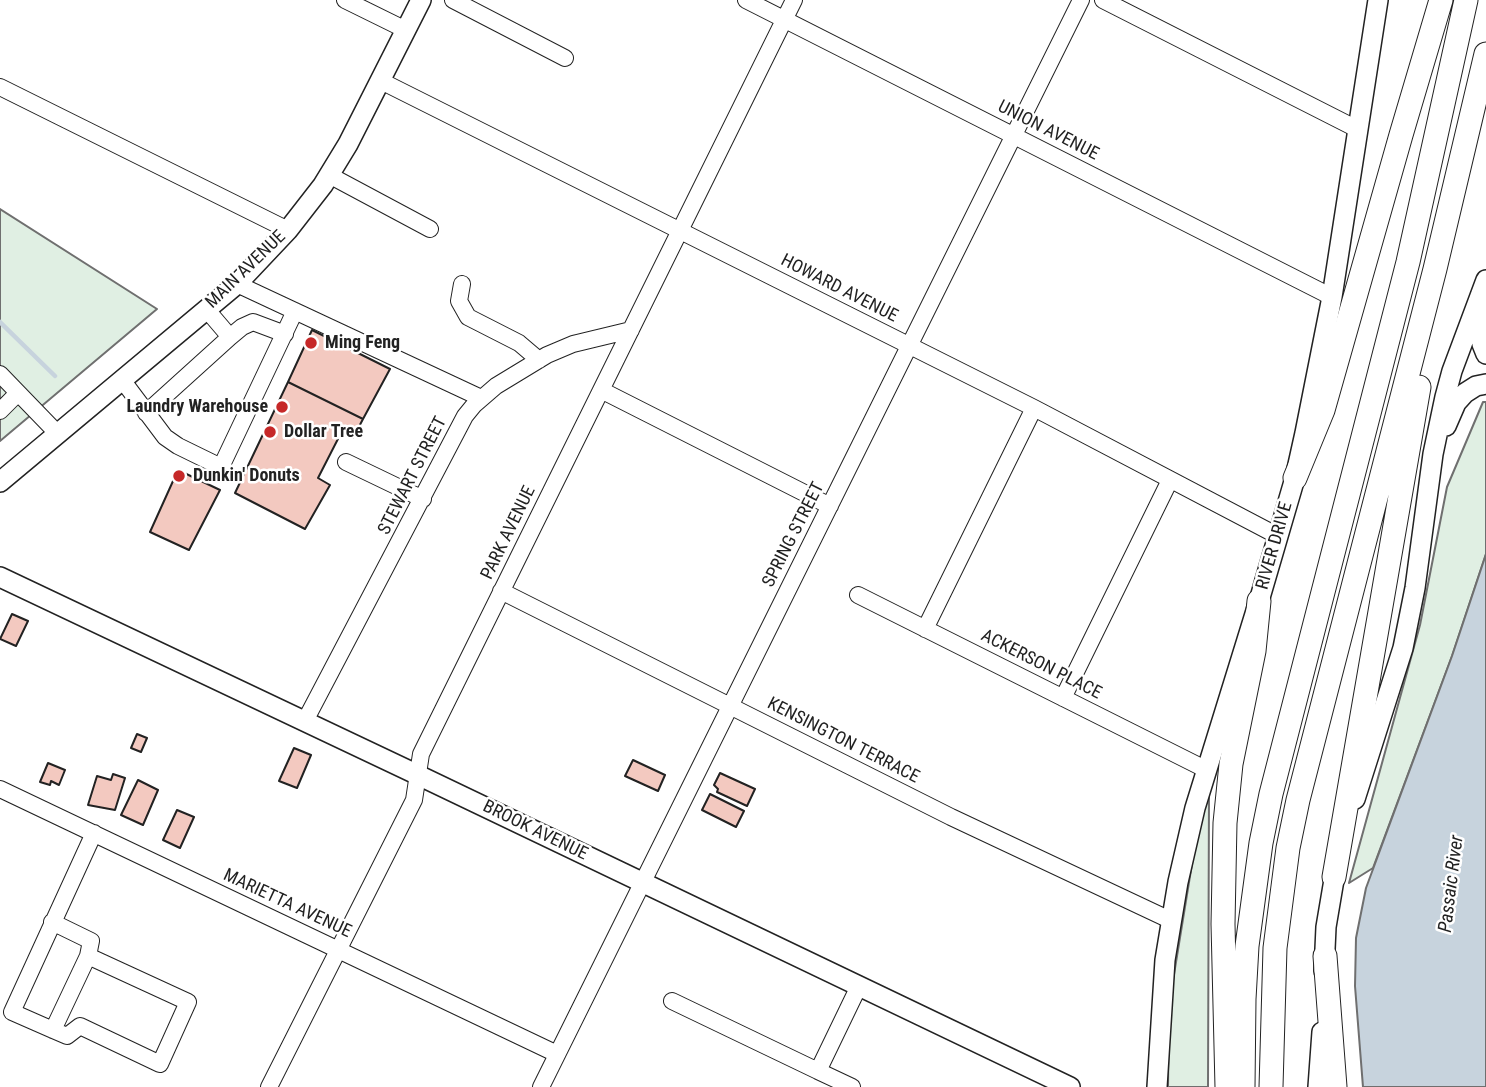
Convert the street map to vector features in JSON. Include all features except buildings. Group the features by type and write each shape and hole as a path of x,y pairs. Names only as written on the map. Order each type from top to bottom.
{"highway":[{"path":"1295,478 1323,410 1441,0"},
{"path":"1243,1087 1247,946 1264,831 1283,743 1408,262 1466,0"},
{"path":"1271,1087 1275,948 1280,898 1296,812 1435,270 1486,54"},
{"path":"1334,877 1418,391 1435,270"},
{"path":"1227,1087 1223,914 1225,823 1231,764 1254,650 1259,601"},
{"path":"1325,956 1335,1087"}],"main road":[{"name":"MAIN AVENUE","path":"0,482 237,284 288,230 329,175 381,81 421,0"},
{"name":"RIVER DRIVE","path":"1156,1083 1161,1001 1171,920 1186,843 1295,478 1332,297 1378,0"},
{"path":"1318,1087 1326,927 1334,877 1349,817 1403,648 1415,588 1428,484 1445,397 1486,280"},
{"path":"1477,301 1482,344 1486,354"},
{"path":"1428,484 1444,430 1456,403 1476,386 1486,384"},
{"name":"BROOK AVENUE","path":"0,577 1070,1087"}],"street":[{"path":"345,0 406,30"},
{"path":"453,0 565,58"},
{"name":"UNION AVENUE","path":"746,0 1332,297"},
{"name":"PARK AVENUE","path":"269,1087 414,800 421,754 794,0"},
{"name":"SPRING STREET","path":"541,1087 1081,0"},
{"path":"1103,0 1357,129"},
{"name":"HOWARD AVENUE","path":"381,81 1034,408 1278,536"},
{"path":"0,87 288,230"},
{"path":"329,175 430,229"},
{"path":"237,284 481,398"},
{"path":"462,284 459,300 468,317 519,343 539,360"},
{"path":"207,310 230,337"},
{"path":"123,381 165,437 221,467 295,311"},
{"path":"146,413 242,327 253,322 285,334"},
{"name":"STEWART STREET","path":"304,721 465,416 496,386 539,360 573,344 631,330"},
{"path":"0,374 58,434"},
{"path":"601,390 830,506"},
{"path":"0,411 18,393"},
{"path":"925,629 1034,408"},
{"path":"346,462 423,499"},
{"path":"1063,698 1170,480"},
{"name":"KENSINGTON TERRACE","path":"501,591 951,817 1171,920"},
{"name":"ACKERSON PLACE","path":"858,595 1207,770"},
{"name":"MARIETTA AVENUE","path":"0,789 557,1054"},
{"path":"88,956 188,1002 160,1064 80,1026 67,1036 12,1012 93,833"},
{"path":"52,922 91,941 88,956 53,1030"},
{"path":"818,1071 859,986"},
{"path":"672,1001 852,1087"}],"green space":[{"path":"0,209 157,309 0,441"},
{"path":"1483,402 1486,402 1486,554 1452,656 1373,868 1349,883 1420,625 1447,487"},
{"path":"1209,792 1208,1087 1168,1087 1169,1005 1198,827"}],"water":[{"name":"Passaic River","path":"1486,554 1486,1087 1363,1087 1355,986 1356,938 1366,888 1452,656"}],"waterway":[{"path":"0,322 55,376"}],"place":[{"name":"Ming Feng","path":"311,343"},
{"name":"Laundry Warehouse","path":"282,407"},
{"name":"Dollar Tree","path":"270,432"},
{"name":"Dunkin' Donuts","path":"179,476"}]}
